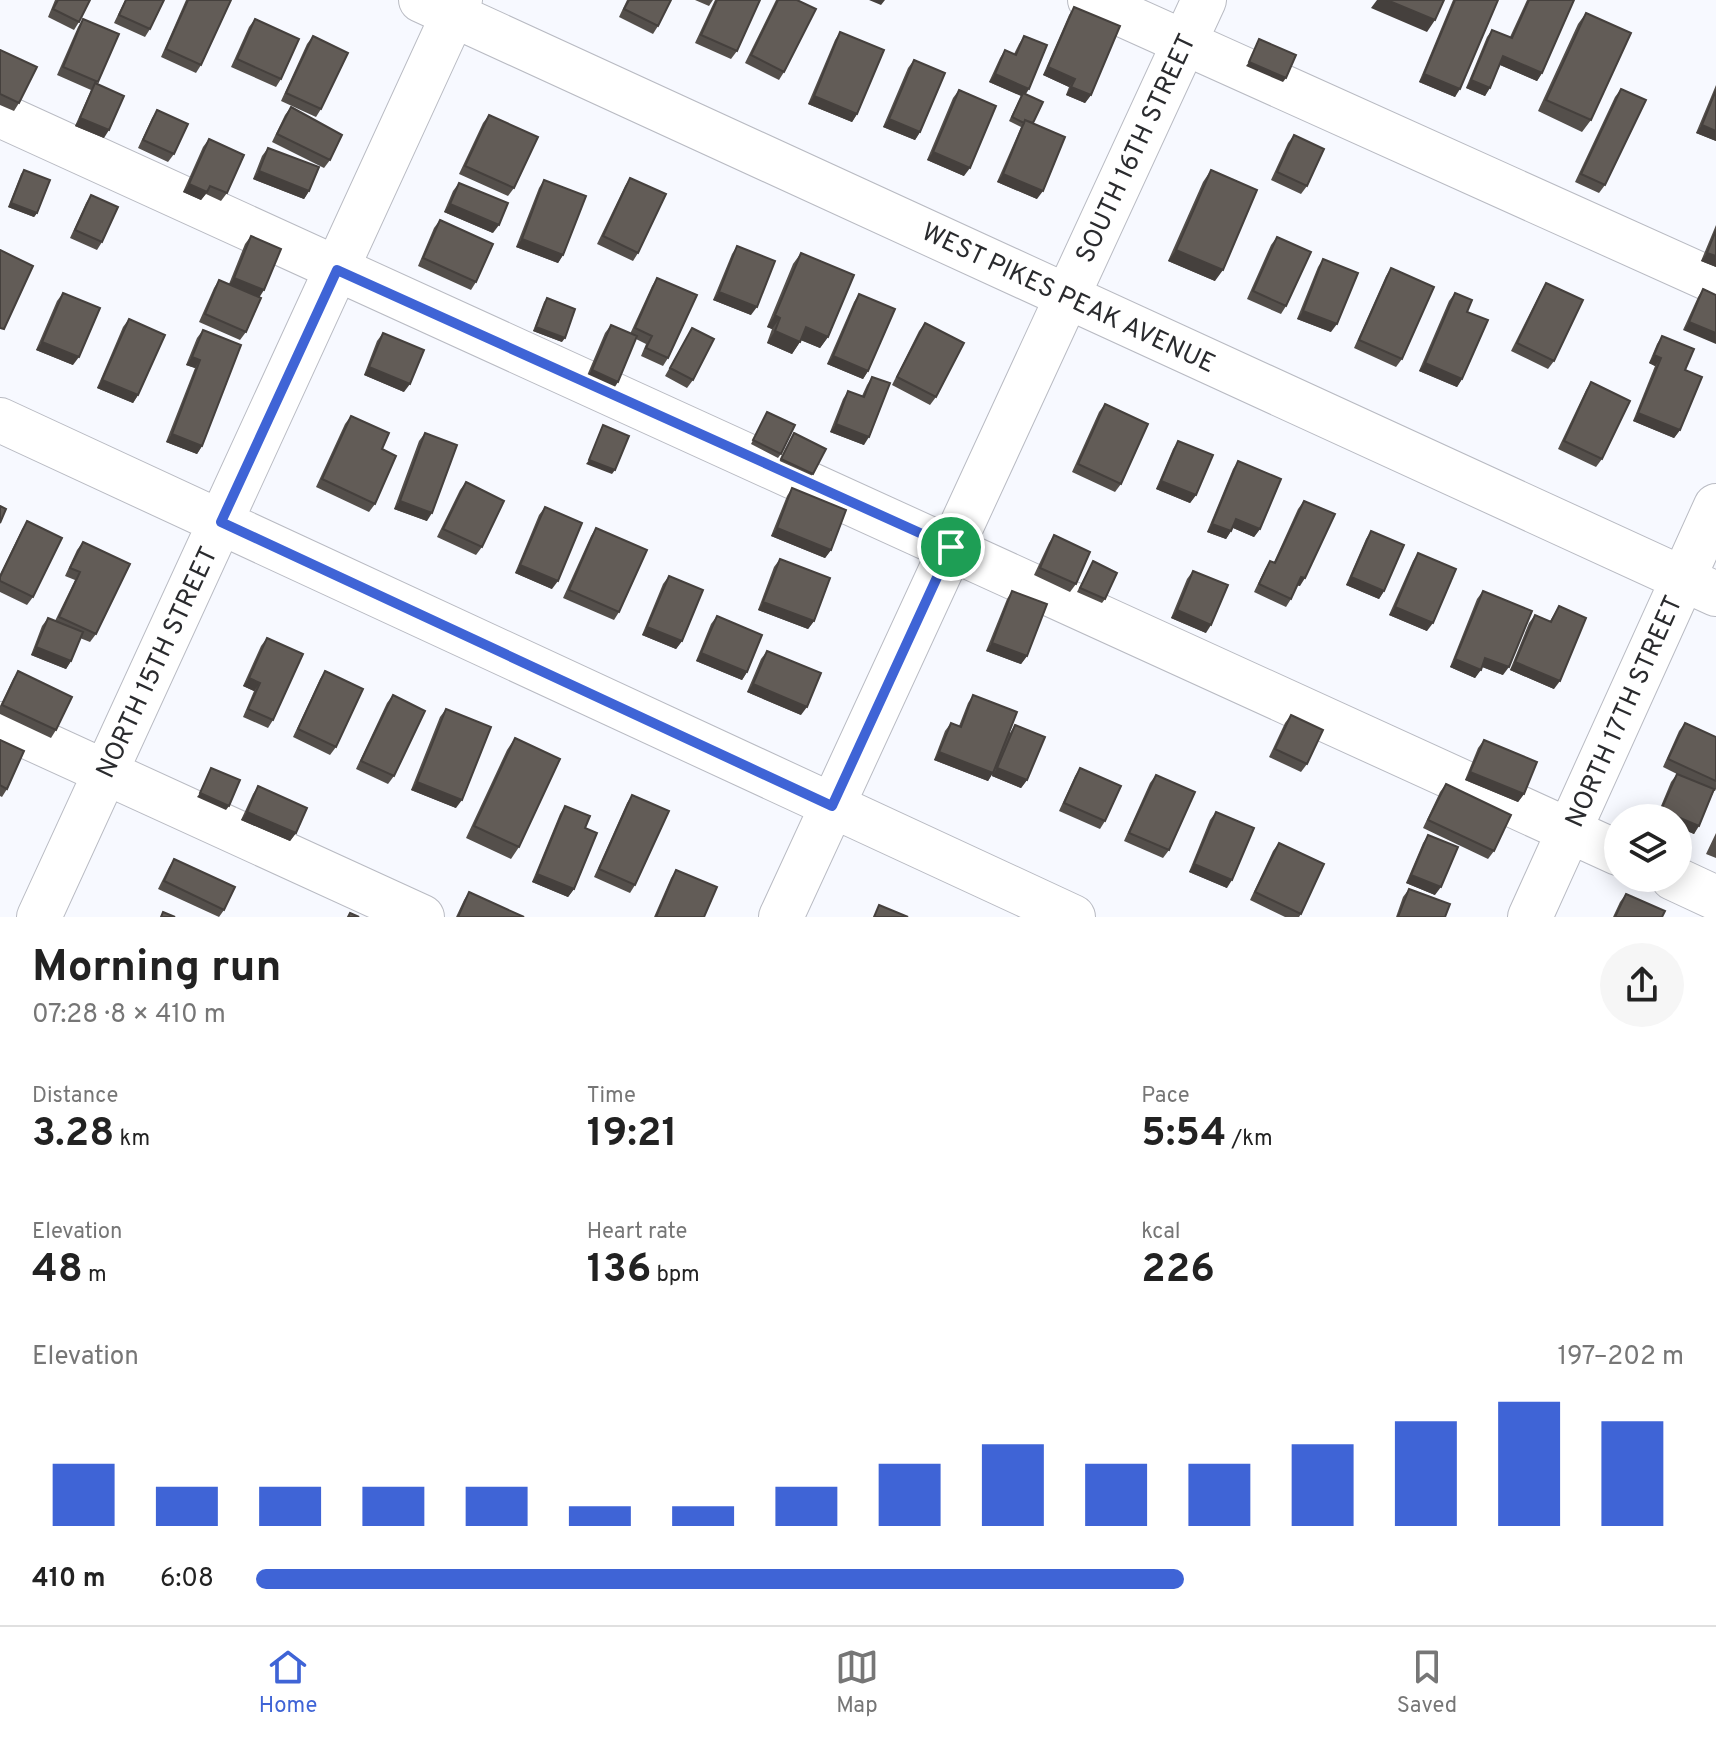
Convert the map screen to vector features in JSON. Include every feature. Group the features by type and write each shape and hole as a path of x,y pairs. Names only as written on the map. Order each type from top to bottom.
{"street":[{"path":"1090,0 1716,282"},
{"name":"SOUTH 16TH STREET","path":"781,917 1204,0"},
{"name":"NORTH 15TH STREET","path":"39,917 337,270 445,5"},
{"name":"WEST PIKES PEAK AVENUE","path":"445,5 1699,586"},
{"path":"0,115 1604,846"},
{"path":"0,420 1073,917"},
{"name":"NORTH 17TH STREET","path":"1530,917 1569,830 1699,586 1716,506"},
{"path":"0,724 422,917"},
{"path":"1692,887 1716,898"}],"building":[{"path":"58,0 90,0 79,22 53,9"},
{"path":"126,0 164,0 150,29 119,15"},
{"path":"188,0 231,0 201,65 166,49"},
{"path":"629,0 671,0 658,26 624,9"},
{"path":"717,0 760,0 737,51 701,35"},
{"path":"778,0 797,0 816,9 784,72 751,55"},
{"path":"1387,0 1444,0 1435,20"},
{"path":"1455,0 1498,0 1460,89 1424,74"},
{"path":"1529,0 1574,0 1542,73 1503,56 1490,88 1471,80 1492,30 1512,38"},
{"path":"1074,7 1120,26 1091,95 1071,87 1075,79 1048,67"},
{"path":"1586,13 1631,33 1591,120 1546,100"},
{"path":"83,19 119,34 98,82 63,67"},
{"path":"255,19 299,39 281,79 237,59"},
{"path":"840,32 884,50 857,114 814,96"},
{"path":"313,36 348,53 321,109 286,93"},
{"path":"1024,36 1047,45 1029,89 995,74 1005,50 1016,55"},
{"path":"1259,39 1296,55 1286,78 1249,62"},
{"path":"0,50 37,67 19,103 0,94"},
{"path":"914,60 945,73 920,132 889,119"},
{"path":"95,83 124,96 109,130 80,118"},
{"path":"1621,89 1646,100 1605,185 1581,174"},
{"path":"959,90 996,106 970,168 933,152"},
{"path":"1716,90 1716,131 1702,125"},
{"path":"1023,93 1043,102 1033,123 1025,120 1024,123 1012,117"},
{"path":"291,107 342,135 330,160 277,134"},
{"path":"157,110 188,124 174,154 143,140"},
{"path":"489,115 538,137 514,188 465,166"},
{"path":"1025,120 1065,137 1043,191 1003,174"},
{"path":"1294,135 1324,149 1307,186 1277,172"},
{"path":"209,139 244,155 227,193 210,186 207,192 189,184"},
{"path":"268,148 319,167 309,191 259,171"},
{"path":"24,170 50,180 37,213 11,203"},
{"path":"1211,170 1257,190 1223,270 1176,250"},
{"path":"630,178 666,194 638,253 603,236"},
{"path":"544,180 586,196 563,255 522,239"},
{"path":"459,183 508,203 499,225 450,204"},
{"path":"91,195 118,207 102,242 75,230"},
{"path":"440,220 493,244 476,282 423,258"},
{"path":"1716,230 1716,256 1707,253"},
{"path":"251,236 281,249 264,290 234,278"},
{"path":"1277,237 1311,252 1286,306 1253,291"},
{"path":"737,246 775,261 757,307 719,292"},
{"path":"0,250 33,266 4,329 0,328"},
{"path":"801,253 854,275 828,337 806,327 800,342 775,331 780,318 775,315"},
{"path":"1323,259 1358,273 1337,324 1303,311"},
{"path":"1391,268 1434,287 1402,359 1359,340"},
{"path":"657,278 697,295 668,358 646,348 652,336 635,328"},
{"path":"219,280 261,298 246,332 205,314"},
{"path":"1546,283 1583,300 1554,361 1517,343"},
{"path":"1703,289 1716,295 1716,333 1689,322"},
{"path":"63,293 100,308 79,357 42,342"},
{"path":"1455,293 1472,300 1467,312 1488,320 1462,379 1425,363"},
{"path":"859,294 895,309 868,371 833,356"},
{"path":"547,298 575,309 565,338 536,327"},
{"path":"129,319 165,335 138,395 102,380"},
{"path":"925,323 964,343 936,397 897,377"},
{"path":"611,325 637,336 618,382 592,370"},
{"path":"692,328 714,339 693,380 670,368"},
{"path":"203,330 241,345 202,446 172,434 200,360 192,357"},
{"path":"383,333 424,350 410,384 369,367"},
{"path":"1662,336 1694,349 1685,370 1702,377 1680,430 1638,413 1661,358 1654,355"},
{"path":"872,377 890,383 869,437 836,424 848,391 864,397"},
{"path":"1591,382 1630,401 1602,459 1564,441"},
{"path":"1105,404 1148,424 1121,484 1078,464"},
{"path":"767,412 795,425 781,454 753,440"},
{"path":"351,416 389,433 382,449 396,456 375,504 322,479"},
{"path":"603,425 629,436 615,470 589,460"},
{"path":"425,433 457,445 432,513 400,501"},
{"path":"794,433 826,449 813,474 781,459"},
{"path":"1178,441 1213,455 1196,495 1161,481"},
{"path":"1238,461 1281,479 1260,529 1236,519 1231,531 1212,524"},
{"path":"466,482 504,501 482,547 443,529"},
{"path":"792,488 846,510 831,550 777,528"},
{"path":"1304,501 1335,514 1305,578 1301,577 1291,599 1259,584 1270,561 1275,563"},
{"path":"0,506 6,509 0,523"},
{"path":"545,507 582,523 558,581 520,565"},
{"path":"27,521 62,538 33,597 0,581"},
{"path":"596,528 647,550 619,612 569,590"},
{"path":"1371,531 1404,545 1384,591 1351,577"},
{"path":"1054,535 1090,552 1076,584 1040,568"},
{"path":"83,542 130,564 96,634 59,617 80,572 70,568"},
{"path":"1418,553 1456,569 1433,623 1395,607"},
{"path":"780,559 830,578 814,621 763,602"},
{"path":"1093,561 1117,573 1105,599 1080,588"},
{"path":"1193,571 1228,585 1211,625 1177,610"},
{"path":"669,576 703,590 682,641 647,627"},
{"path":"1012,591 1047,604 1027,656 992,643"},
{"path":"1483,591 1532,611 1509,667 1485,658 1481,670 1455,659"},
{"path":"1559,606 1586,618 1560,681 1515,662 1535,615 1551,622"},
{"path":"717,616 762,635 747,672 701,653"},
{"path":"48,618 83,632 71,661 36,647"},
{"path":"267,638 303,654 273,720 248,709 260,683 249,678"},
{"path":"767,651 821,673 807,707 753,684"},
{"path":"18,671 72,697 56,730 2,705"},
{"path":"325,671 363,689 336,747 298,729"},
{"path":"393,695 425,711 394,776 361,761"},
{"path":"973,695 1017,712 993,773 939,752 951,723 961,727"},
{"path":"446,709 491,727 462,800 417,782"},
{"path":"1291,715 1323,730 1307,764 1275,749"},
{"path":"1685,723 1716,737 1716,781 1668,759"},
{"path":"1015,725 1045,737 1027,780 997,768"},
{"path":"515,738 560,759 519,847 474,826"},
{"path":"0,740 24,751 7,789 0,785"},
{"path":"1484,740 1537,762 1524,794 1470,772"},
{"path":"211,768 240,780 229,806 200,793"},
{"path":"1080,768 1121,786 1105,821 1064,803"},
{"path":"1677,774 1714,789 1699,826 1692,823 1692,804 1664,804"},
{"path":"1156,775 1195,792 1169,850 1129,833"},
{"path":"1446,784 1511,815 1494,851 1428,820"},
{"path":"258,786 307,808 296,833 247,812"},
{"path":"632,795 669,811 635,885 599,869"},
{"path":"565,806 590,816 585,828 597,833 574,889 537,874"},
{"path":"1216,812 1254,828 1232,880 1194,864"},
{"path":"1428,835 1458,847 1441,887 1411,875"},
{"path":"1279,843 1324,864 1301,914 1255,892"},
{"path":"174,859 235,887 224,910 164,881"},
{"path":"676,870 717,887 704,917 656,917"},
{"path":"1409,889 1450,904 1445,917 1398,917"},
{"path":"469,892 524,917 458,917"},
{"path":"1626,894 1665,911 1662,917 1615,917"},
{"path":"879,905 908,917 874,917"}],"route":[{"path":"337,270 951,547 832,806 221,522 337,270"}]}
